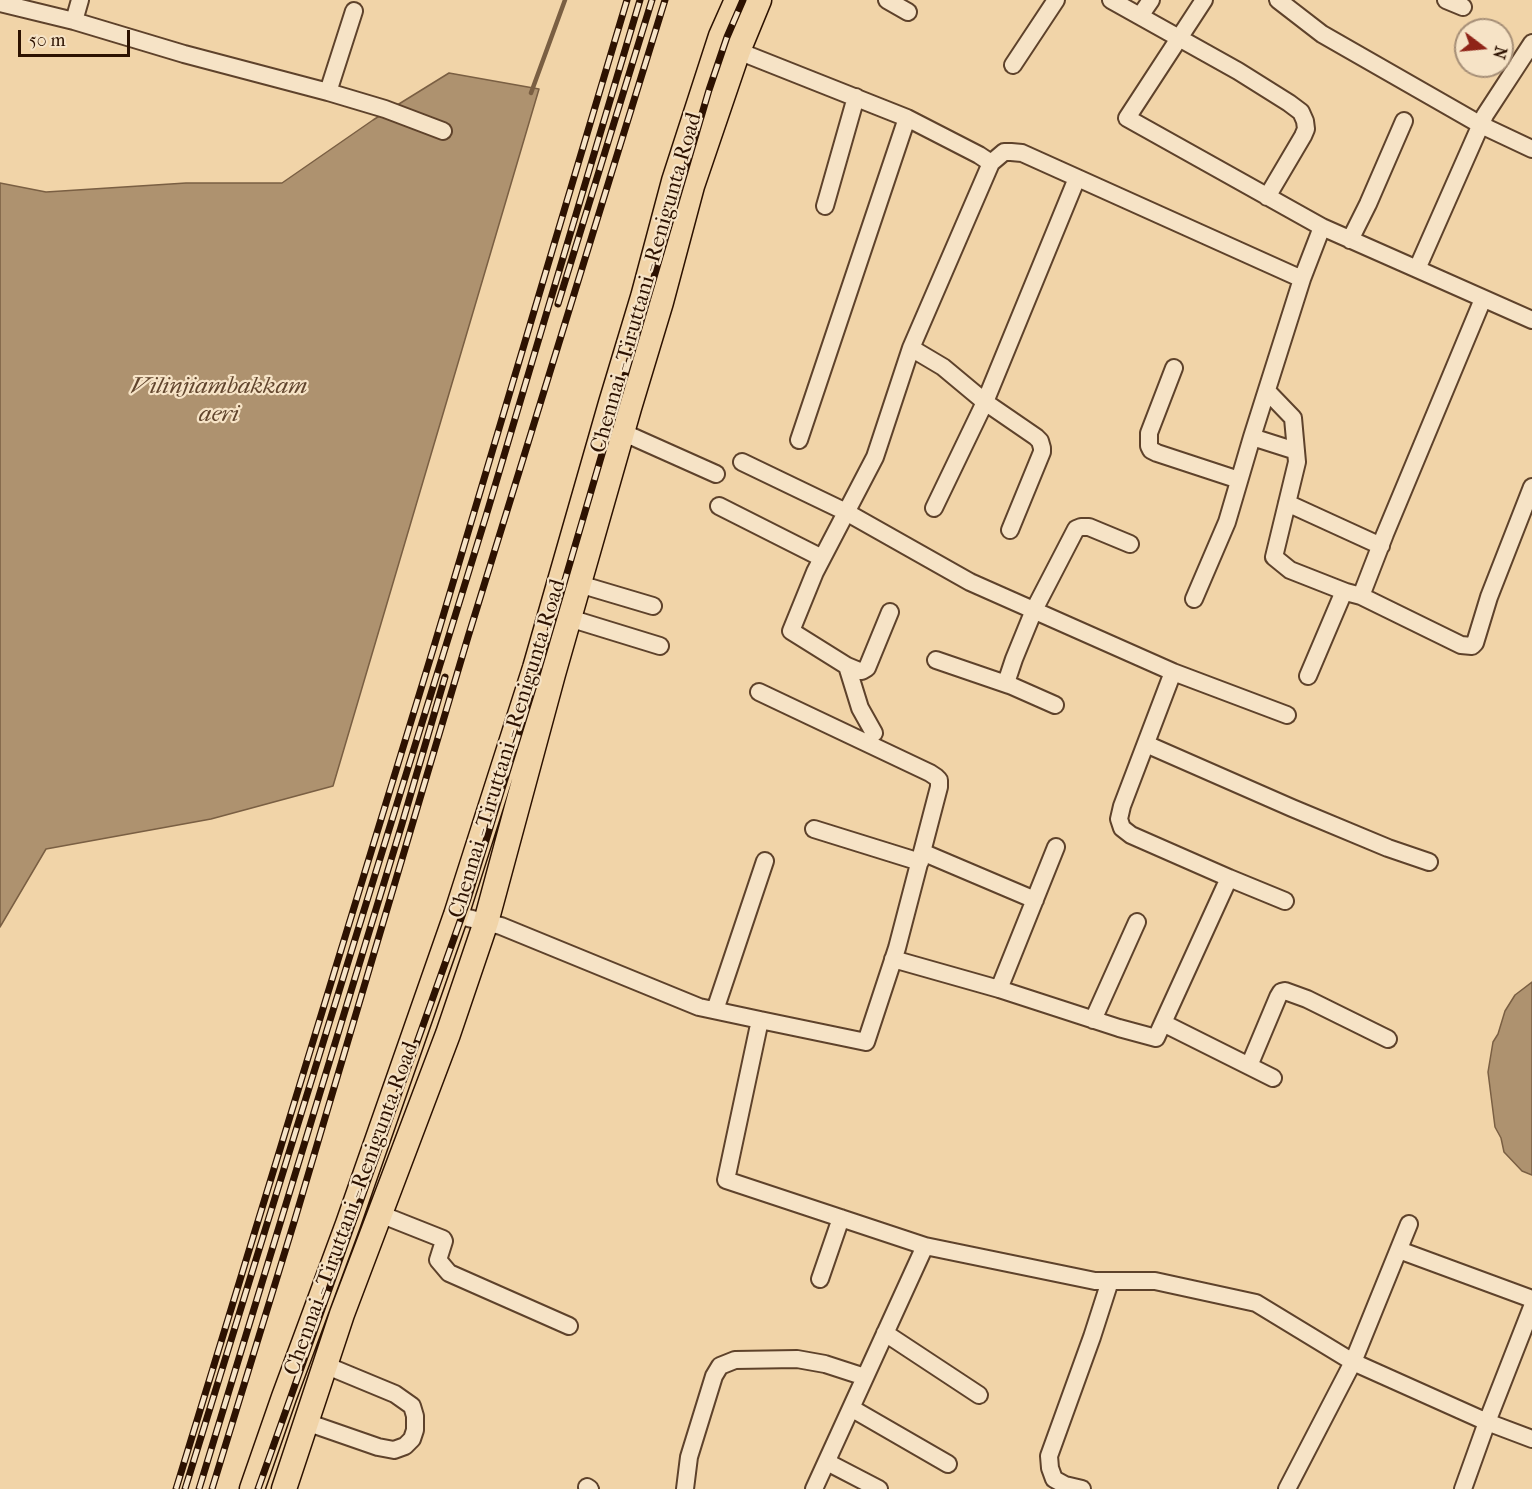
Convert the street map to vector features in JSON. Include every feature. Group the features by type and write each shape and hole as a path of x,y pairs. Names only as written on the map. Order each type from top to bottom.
{"highway":[{"name":"Chennai - Tiruttani - Renigunta Road","path":"284,1489 342,1314 448,1034 486,922 569,618 661,302 728,47 737,0"},
{"name":"Chennai - Tiruttani - Renigunta Road","path":"252,1489 456,915 538,657 643,297 674,181 728,47 759,0"}],"street":[{"path":"74,21 80,0"},
{"path":"887,0 908,12"},
{"path":"1013,65 1056,0"},
{"path":"1111,0 1238,71 1290,103 1304,116 1305,129 1302,136 1267,197"},
{"path":"1140,16 1151,0"},
{"path":"1204,0 1127,118 1322,227 1532,320"},
{"path":"1278,0 1322,34 1481,125 1532,149"},
{"path":"1446,0 1463,8"},
{"path":"0,3 74,21 184,54 328,92 385,109 443,131"},
{"path":"328,92 354,10"},
{"path":"1417,269 1485,115 1532,44"},
{"path":"728,47 907,118 991,163"},
{"path":"825,206 856,97"},
{"path":"799,440 907,118"},
{"path":"1350,240 1404,121"},
{"path":"890,612 867,668 859,671 791,631 815,572 875,457 911,348 991,163 1004,153 1022,153 1302,279"},
{"path":"934,507 985,402 1077,178"},
{"path":"1194,599 1227,522 1302,279 1322,227"},
{"path":"1354,594 1381,546 1483,299"},
{"path":"911,348 943,367 985,402 1036,437 1042,444 1042,452 1010,531"},
{"path":"1174,368 1149,434 1151,450 1239,480"},
{"path":"1267,391 1293,418 1297,462 1274,557 1290,570 1354,594 1461,645 1472,646 1532,486"},
{"path":"622,432 716,474"},
{"path":"1252,437 1296,451"},
{"path":"742,462 846,512 970,582 1173,672 1287,715"},
{"path":"1287,503 1381,546"},
{"path":"719,506 822,558"},
{"path":"1009,684 1008,676 1034,610 1076,529 1089,526 1130,544"},
{"path":"579,584 653,606"},
{"path":"1308,675 1342,596 1354,594"},
{"path":"569,618 660,646"},
{"path":"936,660 1009,684 1055,705"},
{"path":"847,666 860,708 874,733"},
{"path":"1173,672 1122,806 1119,819 1122,828 1131,835 1285,902"},
{"path":"456,915 501,926 699,1007 866,1042 893,959 939,780 759,692"},
{"path":"1146,744 1388,848 1430,862"},
{"path":"814,829 921,857 1035,900"},
{"path":"999,989 1056,847"},
{"path":"715,1010 765,861"},
{"path":"893,959 1156,1038 1229,878"},
{"path":"1093,1020 1137,922"},
{"path":"1249,1066 1278,997 1284,991 1307,999 1388,1039"},
{"path":"760,1020 726,1180 925,1246 1095,1281 1155,1281 1256,1303 1353,1362 1487,1422 1532,1439"},
{"path":"1163,1023 1273,1078"},
{"path":"380,1214 443,1239 438,1260 449,1273 569,1326"},
{"path":"820,1279 841,1218"},
{"path":"1287,1489 1353,1362 1409,1224"},
{"path":"814,1489 925,1246"},
{"path":"1398,1250 1532,1299"},
{"path":"1082,1489 1065,1485 1054,1479 1049,1456 1110,1281"},
{"path":"1462,1489 1532,1307"},
{"path":"885,1333 979,1395"},
{"path":"685,1489 689,1457 714,1376 720,1366 735,1360 797,1359 825,1364 865,1377"},
{"path":"306,1422 378,1447 394,1450 405,1446 412,1439 415,1430 416,1416 412,1406 395,1394 325,1365"},
{"path":"851,1408 948,1464"},
{"path":"827,1462 879,1489"}],"water":[{"name":"Vilinjiambakkam aeri","path":"449,73 539,89 333,786 211,819 46,849 0,927 0,183 46,192 186,183 282,183 373,120"},
{"path":"1532,982 1532,1175 1522,1171 1504,1152 1501,1138 1495,1127 1488,1072 1493,1042 1505,1011 1515,995"}],"waterway":[{"path":"531,93 565,0"}],"railway":[{"path":"176,1489 435,643 627,0"},
{"path":"185,1489 486,516 640,0"},
{"path":"558,304 652,0"},
{"path":"212,1489 468,637 665,0"},
{"path":"258,1489 468,899 535,682 709,90 727,37 743,0"},
{"path":"199,1489 445,677"}]}
